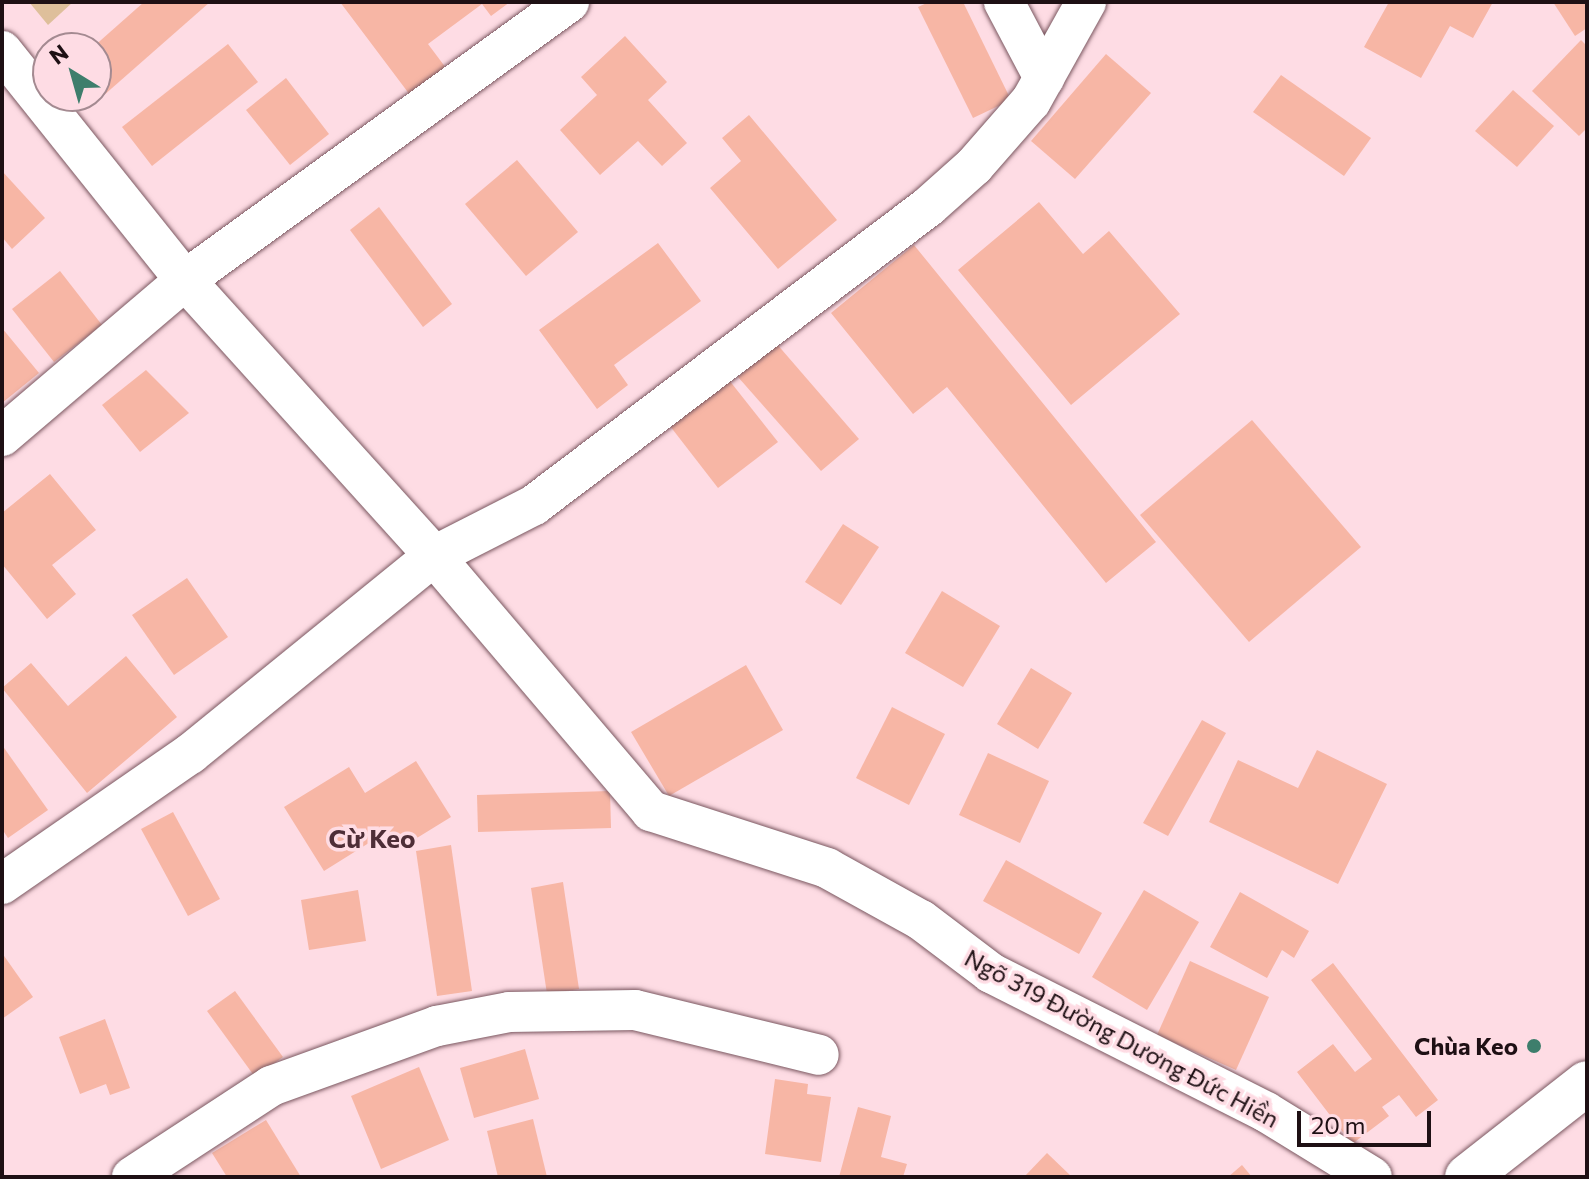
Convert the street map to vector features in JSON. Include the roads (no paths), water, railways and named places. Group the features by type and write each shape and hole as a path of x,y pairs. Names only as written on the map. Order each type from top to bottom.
{"highway":[{"path":"1467,1177 1587,1083"}],"street":[{"path":"2,436 185,280 569,2"},
{"path":"1004,2 1044,78"},
{"path":"2,884 190,754 434,556 534,505 815,296 974,166 1031,101 1086,2"},
{"name":"Ngõ 319 Đường Dương Đức Hiền","path":"2,51 185,280 434,556 651,811 827,868 921,920 991,973 1266,1112 1372,1177"},
{"path":"132,1177 271,1086 437,1026 509,1012 635,1010 819,1055"}],"place":[{"name":"Chùa Keo","path":"1534,1046"}],"district":[{"name":"Cừ Keo","path":"372,838"}]}
